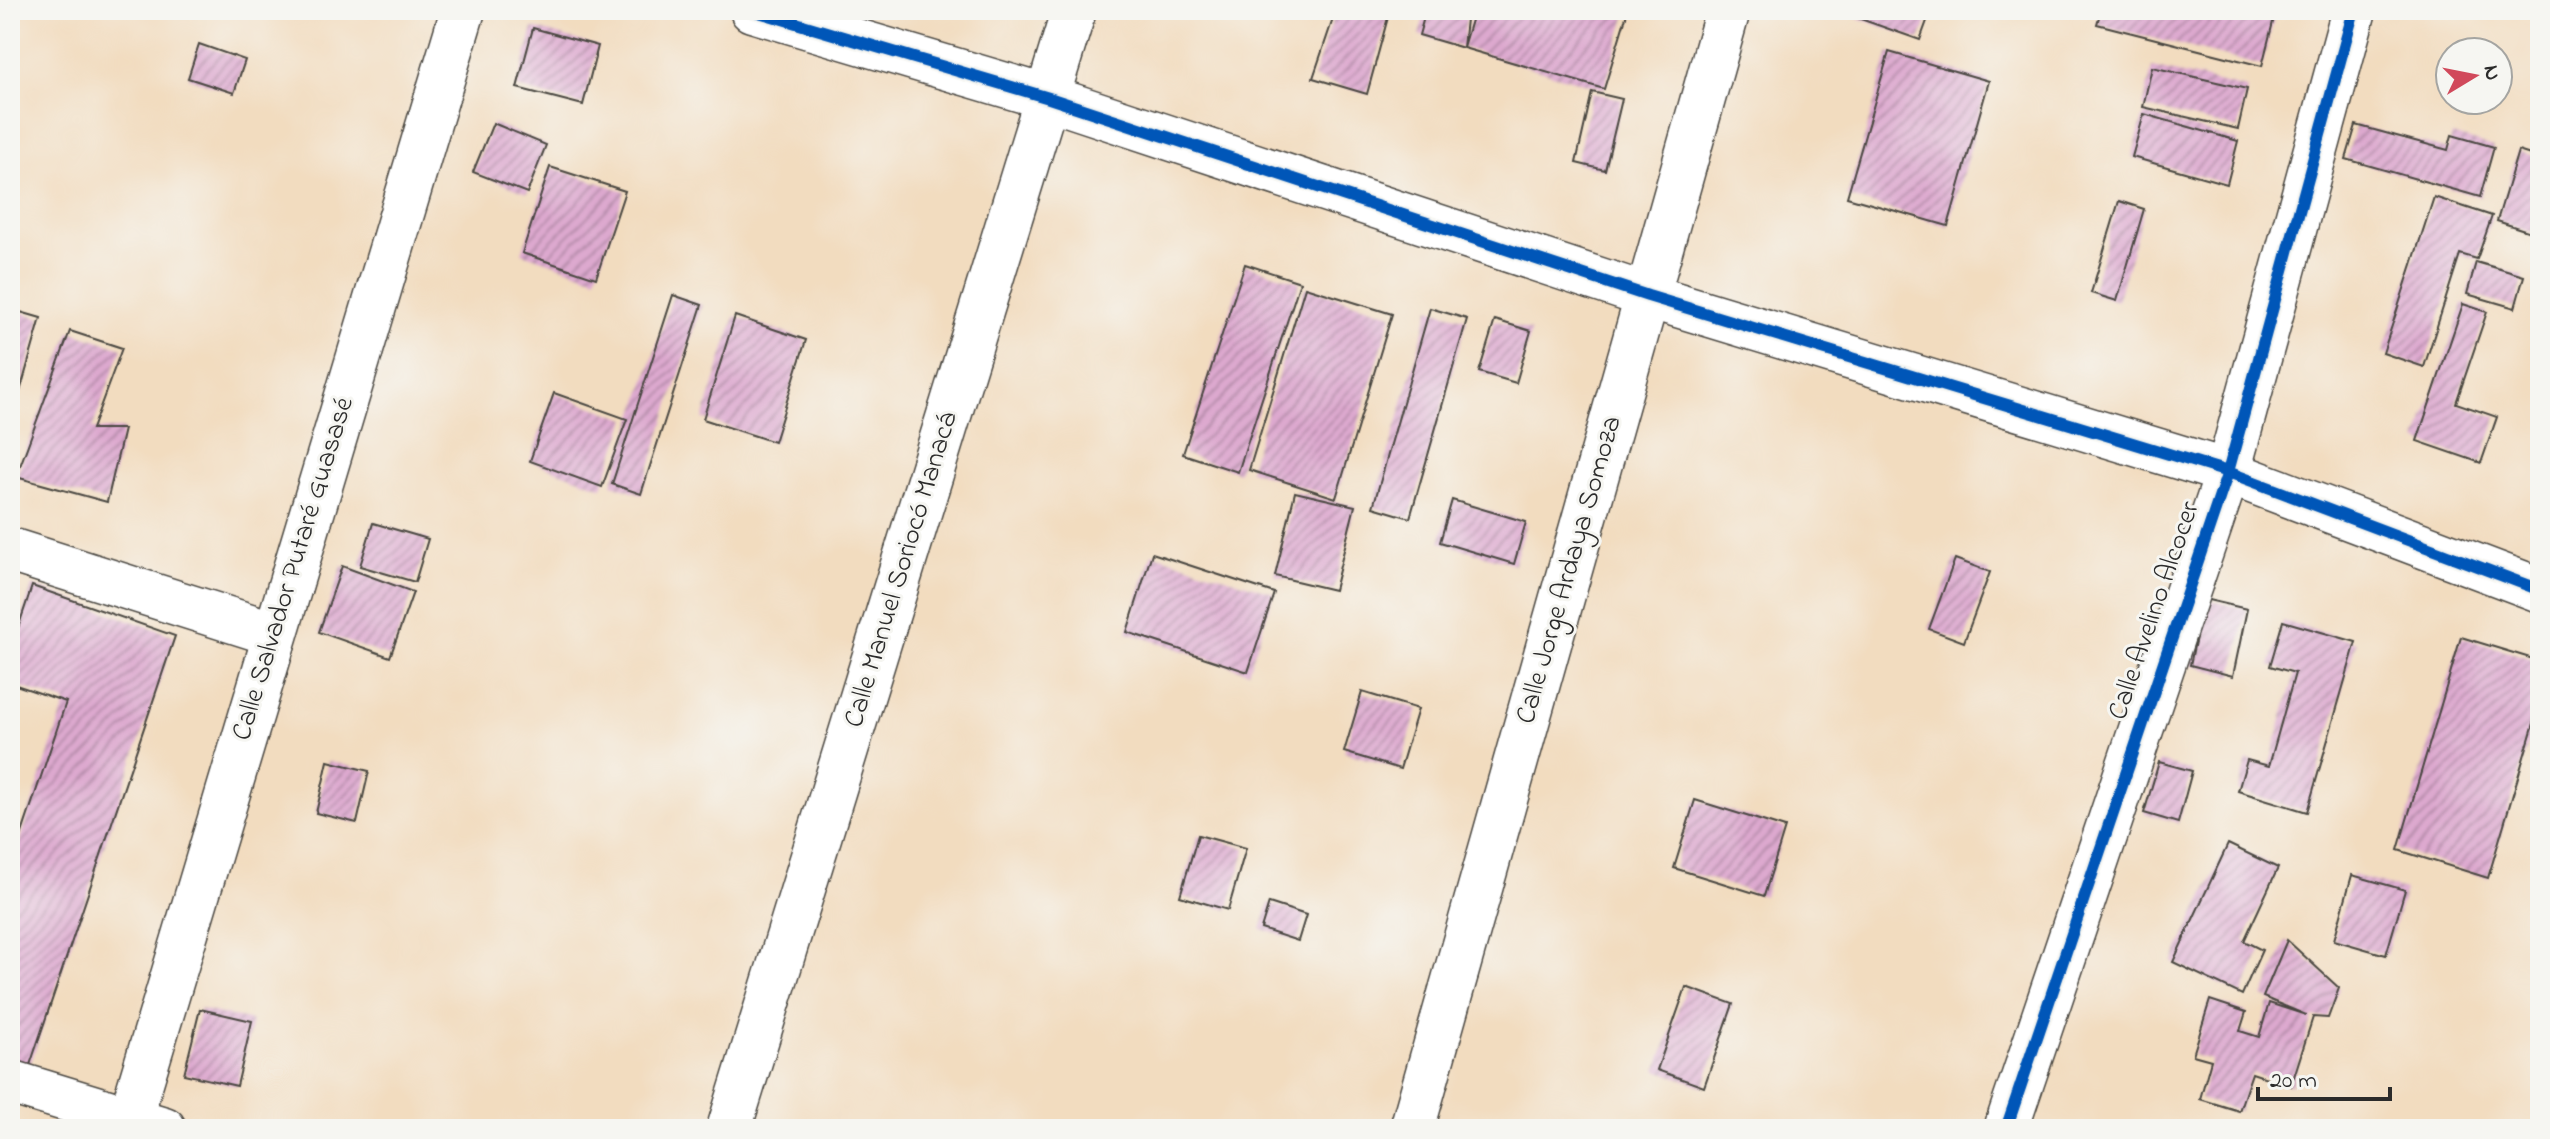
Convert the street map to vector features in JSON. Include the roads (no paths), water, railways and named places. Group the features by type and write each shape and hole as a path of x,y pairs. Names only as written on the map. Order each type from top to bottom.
{"street":[{"name":"Calle Salvador Putaré Guasasé","path":"140,1126 275,634 463,10"},
{"path":"752,10 1049,98 1648,296 2228,472 2540,590"},
{"name":"Calle Manuel Soriocó Manacá","path":"729,1129 1074,10"},
{"name":"Calle Jorge Ardaya Somoza","path":"1412,1129 1728,10"},
{"name":"Calle Avelino Alcocer","path":"2006,1129 2228,472 2354,10"},
{"path":"10,550 275,634"},
{"path":"10,1082 140,1126"}]}
